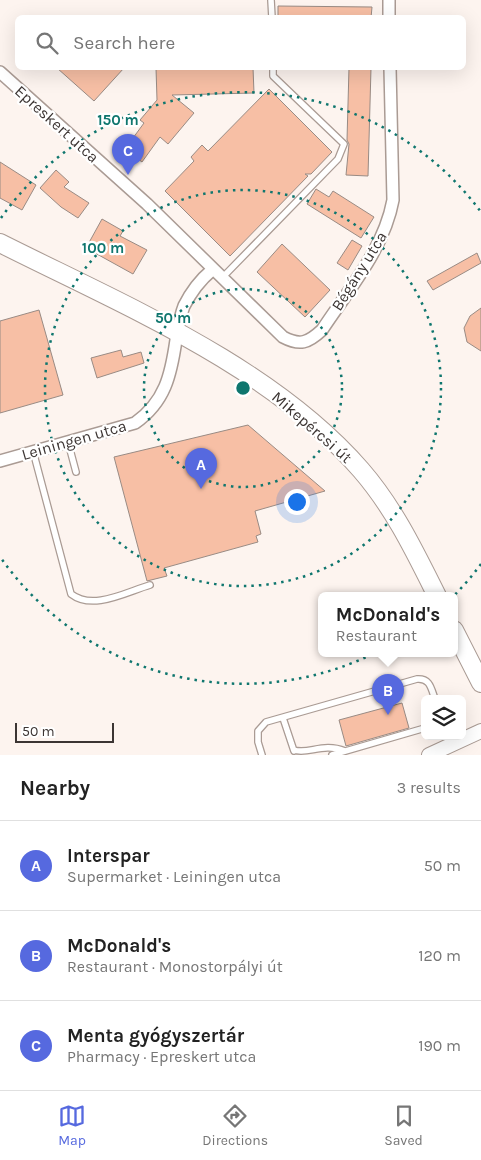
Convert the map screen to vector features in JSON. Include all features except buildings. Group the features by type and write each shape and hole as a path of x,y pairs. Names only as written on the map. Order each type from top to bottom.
{"main road":[{"name":"Mikepércsi út","path":"0,243 177,333 270,390 313,423 361,470 398,519 435,592"},
{"path":"458,638 481,682"}],"street":[{"path":"389,0 389,15"},
{"name":"Bégány utca","path":"212,270 283,337 292,342 302,344 311,340 322,330 382,238 389,221 393,200 390,70"},
{"name":"Epreskert utca","path":"0,72 147,204 212,270"},
{"path":"177,333 184,308 198,282 212,270"},
{"name":"Leiningen utca","path":"0,461 135,423 155,407 164,392 174,358 177,333"},
{"path":"428,755 481,730"}],"lane":[{"path":"271,0 272,15"},
{"path":"221,279 338,158 344,144 273,76 273,70"},
{"path":"68,442 76,472"},
{"path":"33,452 71,594 76,598 92,602 150,585"},
{"path":"262,755 258,742 258,731 266,722 423,678 427,681 432,695"},
{"path":"283,718 295,752 304,753 326,747 346,751"},
{"path":"332,755 421,729"}],"place":[{"name":"Menta gyógyszertár","path":"128,175"},
{"name":"Interspar","path":"201,489"},
{"name":"McDonald's","path":"388,715"}]}
